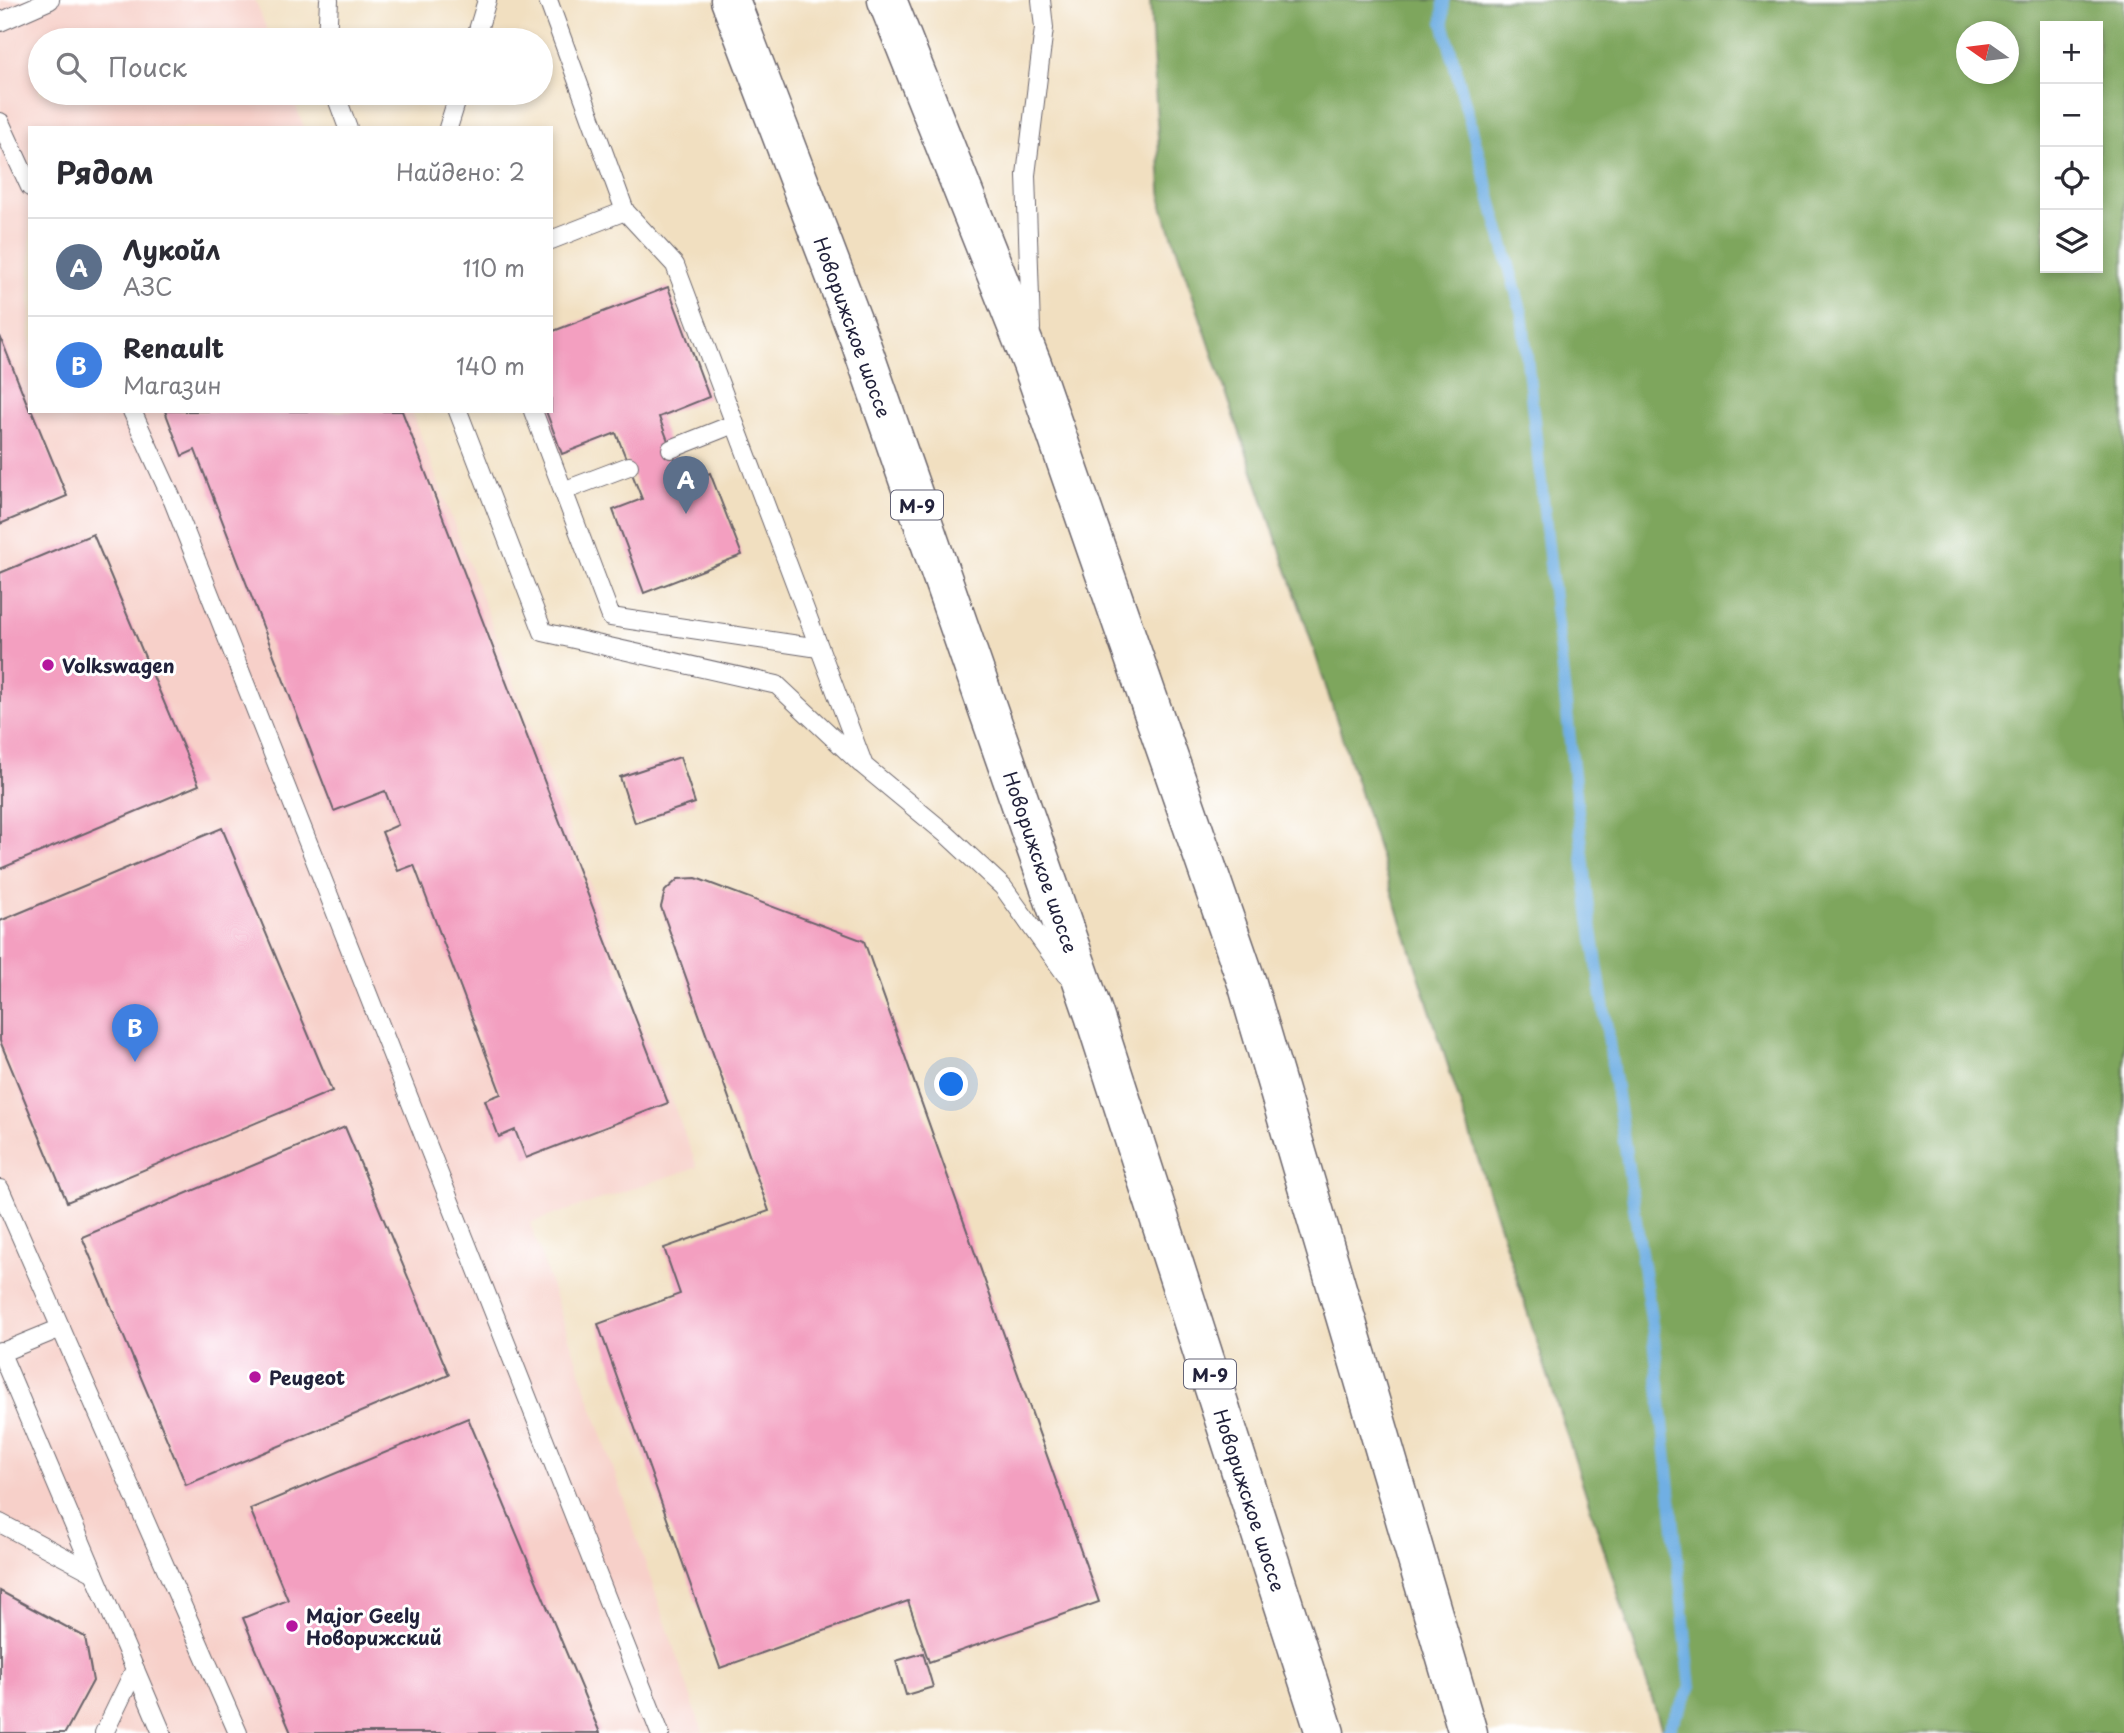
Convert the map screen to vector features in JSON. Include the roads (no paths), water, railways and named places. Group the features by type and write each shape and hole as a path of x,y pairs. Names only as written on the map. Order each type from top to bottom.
{"highway":[{"name":"Новорижское шоссе","path":"730,0 860,341 1094,1015 1325,1733"},
{"path":"887,0 1032,364 1247,983 1468,1733"}],"lane":[{"path":"0,22 50,0"},
{"path":"328,28 330,0"},
{"path":"479,28 487,0"},
{"path":"548,0 625,211 675,265 864,766"},
{"path":"1032,364 1026,175 1044,28 1041,0"},
{"path":"339,105 347,126"},
{"path":"449,126 455,105"},
{"path":"0,122 28,183"},
{"path":"553,239 625,211"},
{"path":"133,413 173,501 660,1733"},
{"path":"459,413 543,632 777,685 864,766 945,833 1003,887 1094,1015"},
{"path":"534,413 611,617 819,648"},
{"path":"671,449 734,424"},
{"path":"563,491 629,466"},
{"path":"0,1189 237,1733"},
{"path":"61,1328 0,1352 162,1733"},
{"path":"0,1523 94,1573"},
{"path":"104,1733 135,1669"}],"waterway":[{"path":"1444,0 1443,22 1522,314 1590,918 1654,1338 1691,1688 1666,1733"}],"place":[{"name":"Лукойл","path":"686,514"},
{"name":"Volkswagen","path":"48,665"},
{"name":"Renault","path":"135,1062"},
{"name":"Peugeot","path":"255,1377"},
{"name":"Major Geely Новорижский","path":"292,1626"}]}
